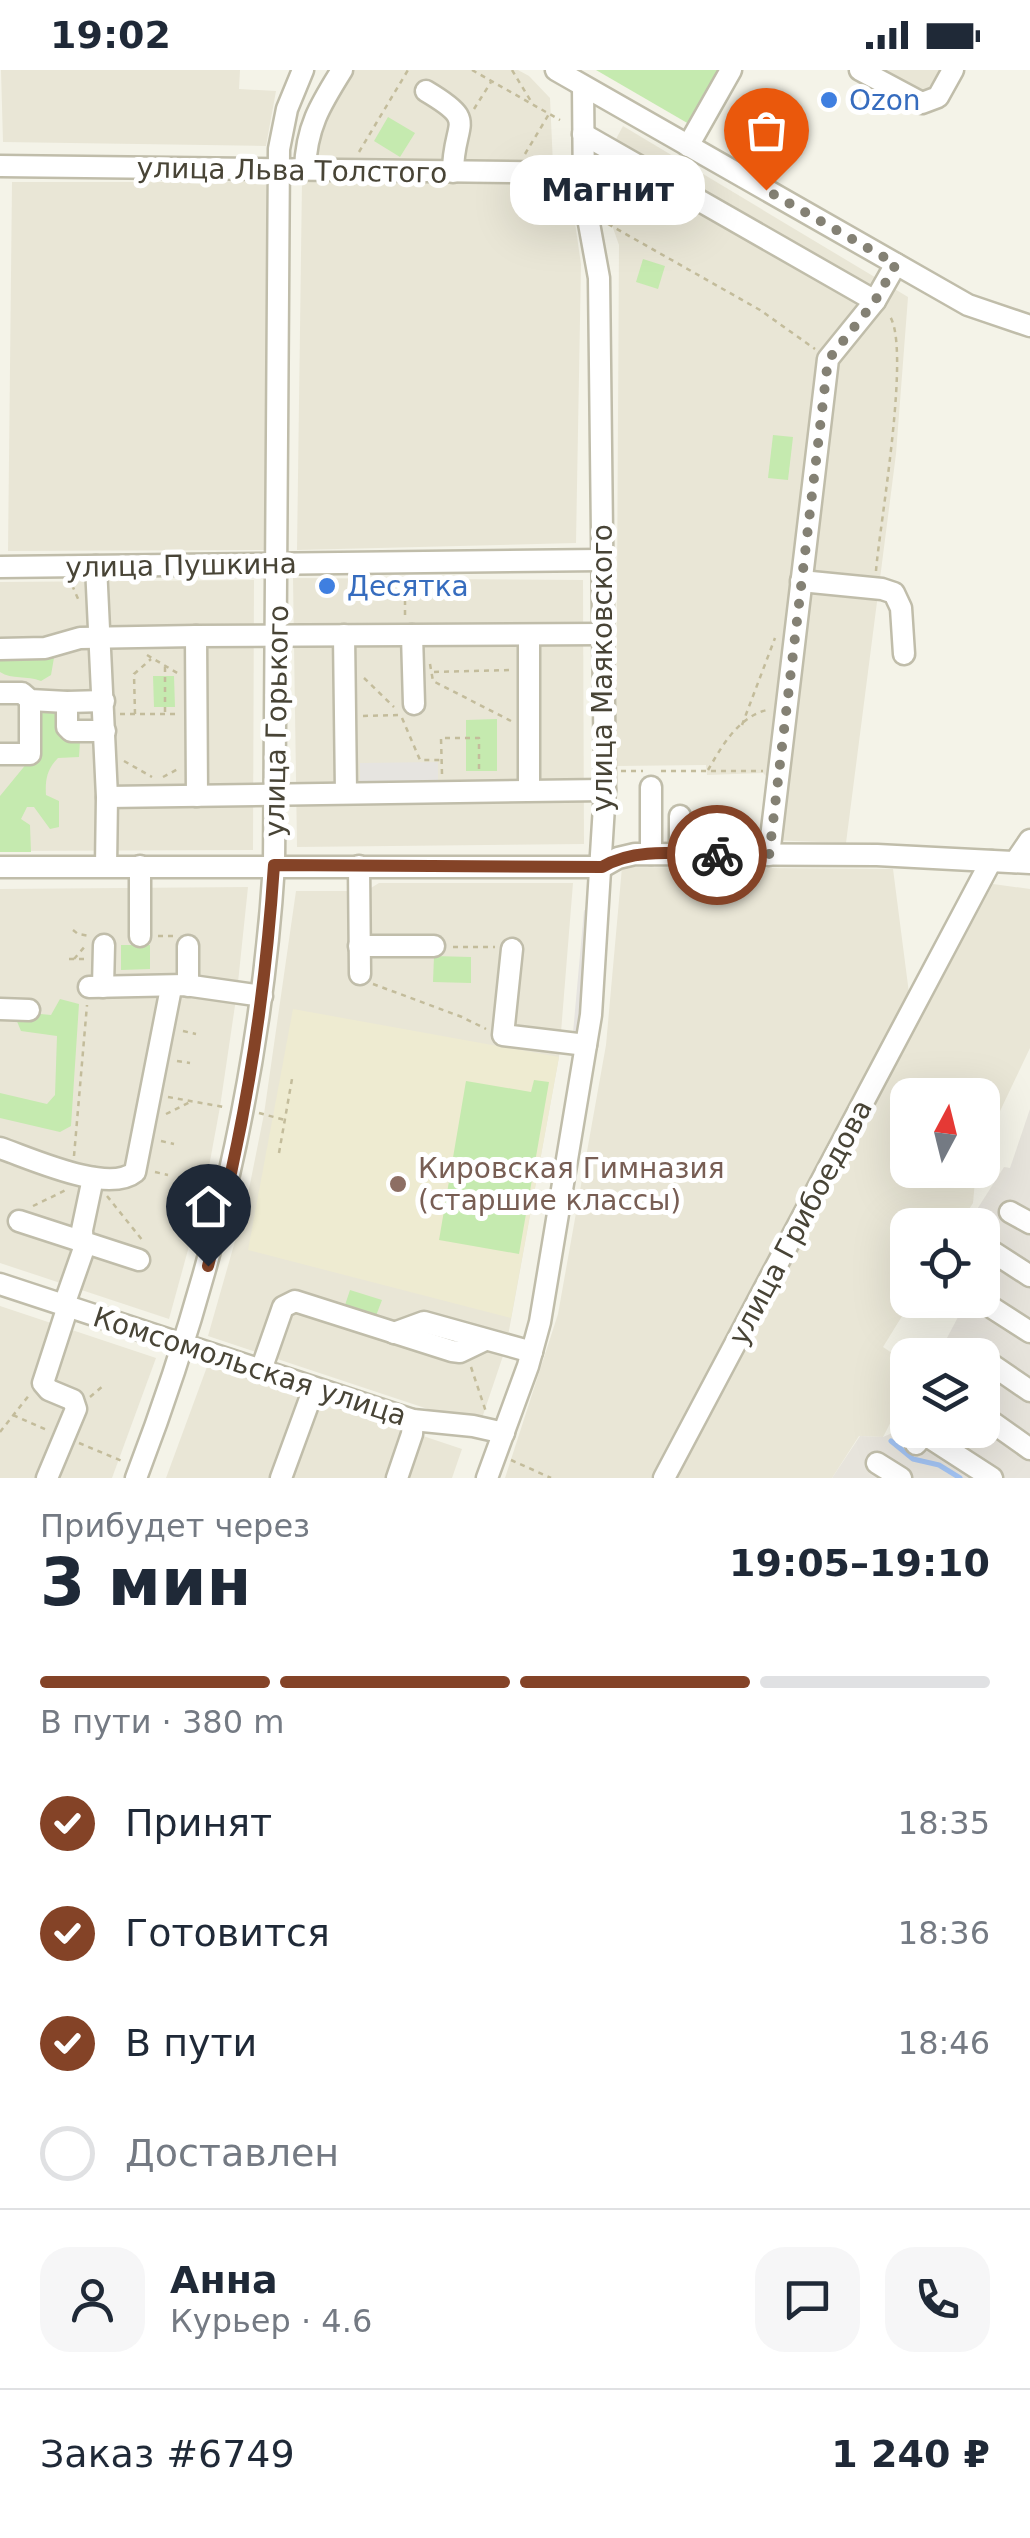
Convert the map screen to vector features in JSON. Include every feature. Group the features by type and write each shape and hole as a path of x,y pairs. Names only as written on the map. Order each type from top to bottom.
{"street":[{"path":"305,170 315,112 342,70"},
{"path":"556,70 968,305 1030,326"},
{"path":"688,146 731,70"},
{"path":"860,70 890,77 922,103 938,98 953,70"},
{"name":"улица Горького","path":"130,1470 185,1345 228,1194 262,996 274,865 278,170 282,128 298,72"},
{"name":"улица Маяковского","path":"487,1478 532,1352 543,1304 586,1045 602,867 599,278 586,215 583,86"},
{"path":"426,91 460,116 453,172"},
{"path":"583,134 875,301"},
{"name":"улица Льва Толстого","path":"0,166 583,173"},
{"path":"766,855 771,777 787,705 828,360 875,301 896,264"},
{"name":"улица Пушкина","path":"0,567 602,560"},
{"path":"96,566 107,637 106,866"},
{"path":"802,581 894,593 900,608 904,654"},
{"path":"0,649 45,648 80,638 107,637 603,634"},
{"path":"185,795 196,636"},
{"path":"344,636 346,792"},
{"path":"412,636 423,668 414,704"},
{"path":"529,636 529,790"},
{"path":"0,693 67,702 105,724"},
{"path":"0,754 30,754 30,700"},
{"path":"67,702 67,727 71,731 105,724"},
{"path":"107,796 529,790 604,781"},
{"path":"651,788 651,854"},
{"path":"680,816 680,854"},
{"path":"0,867 602,867 618,858 651,854 877,855 1022,863 1030,840"},
{"name":"улица Грибоедова","path":"664,1478 991,860"},
{"path":"140,866 140,936"},
{"path":"359,866 360,974"},
{"path":"104,945 96,988 180,987 262,996"},
{"path":"0,1148 84,1175 119,1181 136,1172 188,946"},
{"path":"360,946 412,952 434,946"},
{"path":"512,949 504,1035 586,1045"},
{"path":"0,1009 29,1010"},
{"path":"48,1478 76,1404 45,1387 44,1376 83,1252 84,1175"},
{"path":"1010,1212 1030,1223"},
{"path":"24,1214 83,1242 144,1254"},
{"path":"1000,1257 1030,1276"},
{"name":"Комсомольская улица","path":"0,1284 413,1420 487,1428 500,1443"},
{"path":"261,1370 287,1302 302,1302 445,1350 465,1349 485,1340"},
{"path":"1000,1313 1030,1332"},
{"path":"394,1332 424,1322 532,1352"},
{"path":"1000,1370 1030,1391"},
{"path":"281,1478 314,1388"},
{"path":"397,1478 413,1420"},
{"path":"1000,1428 1030,1450"},
{"path":"946,1448 992,1478"},
{"path":"877,1462 901,1478"}],"path":[{"path":"348,171 408,70"},
{"path":"472,70 560,120"},
{"path":"512,70 532,104"},
{"path":"460,116 475,109 492,81"},
{"path":"514,172 549,114"},
{"path":"604,221 760,310 828,360"},
{"path":"875,301 894,320 896,402 875,588"},
{"path":"405,576 405,619 412,636"},
{"path":"742,725 774,638 783,631 796,630"},
{"path":"107,637 179,673 179,687"},
{"path":"135,714 134,674 152,658"},
{"path":"344,660 401,716 345,716"},
{"path":"165,666 165,714"},
{"path":"423,668 508,672 529,668"},
{"path":"423,668 432,681 513,722 529,722"},
{"path":"707,771 727,737 757,712 787,705"},
{"path":"179,714 135,714 105,724 185,795"},
{"path":"442,790 441,738 478,738 479,772"},
{"path":"179,768 185,795"},
{"path":"604,781 707,771 771,777"},
{"path":"74,930 94,936 74,959"},
{"path":"434,946 512,949"},
{"path":"360,974 377,986 504,1035"},
{"path":"96,988 73,1145 84,1175 144,1254"},
{"path":"279,1154 292,1079"},
{"path":"152,1094 226,1108"},
{"path":"147,1124 192,1101"},
{"path":"258,1113 285,1120"},
{"path":"24,1214 84,1175"},
{"path":"465,1349 487,1413"},
{"path":"0,1432 44,1376"},
{"path":"13,1415 130,1470"},
{"path":"500,1443 551,1478"}],"shaded area":[{"path":"1,70 240,70 239,89 276,91 266,146 3,142"},
{"path":"333,70 518,70 550,98 553,165 297,164 309,108"},
{"path":"872,70 949,70 924,98"},
{"path":"623,126 908,297 896,454 846,843 769,840 770,780 763,773 707,775 706,765 616,766 619,245 608,214 594,194 602,165"},
{"path":"302,181 569,181 581,264 576,543 297,550"},
{"path":"12,182 266,182 264,550 8,551"},
{"path":"293,578 583,580 584,844 297,847"},
{"path":"254,580 253,850 0,851 0,582"},
{"path":"438,762 438,787 360,788 360,763"},
{"path":"622,867 893,869 910,1001 651,1478 505,1478 558,1314 606,1045"},
{"path":"379,883 573,883 559,1057 506,1347 481,1421 440,1413 208,1336 247,1199 264,1114 296,891 366,891"},
{"path":"993,884 1030,889 1030,1048 1000,1111 1000,1078 890,1078 890,1188 974,1188 970,1208 890,1208 890,1318 901,1318 883,1347 890,1352 890,1424 883,1437 859,1436 832,1478 675,1478"},
{"path":"248,887 220,1107 205,1188 169,1319 0,1263 0,889"},
{"path":"584,910 595,911 584,1034 573,1033"},
{"name":"Кировская Гимназия (старшие классы)","path":"293,1009 559,1057 511,1318 248,1250"},
{"path":"1030,1109 1030,1478 832,1478 860,1436 890,1434 890,1448 1000,1448 1000,1338 947,1338 957,1318 1000,1318 1000,1208 978,1208 991,1188 1000,1188 1004,1167 1010,1168"},
{"path":"0,1306 156,1358 112,1478 0,1478"},
{"path":"208,1364 462,1449 452,1478 166,1478"}],"green space":[{"path":"596,70 719,70 722,72 689,124"},
{"path":"388,117 415,133 400,157 374,141"},
{"path":"643,259 665,266 658,289 636,282"},
{"path":"773,435 793,437 788,480 768,478"},
{"path":"0,643 55,652 51,675 41,681 0,672"},
{"path":"153,676 174,676 175,707 154,707"},
{"path":"53,696 80,741 79,757 58,758 48,775 46,795 59,801 59,827 50,829 34,807 27,807 21,819 30,825 31,852 0,852 0,796 32,757 32,716"},
{"path":"497,719 497,771 466,771 466,720"},
{"path":"121,945 150,945 150,969 121,970"},
{"path":"434,956 471,957 471,983 433,982"},
{"path":"60,999 79,1004 71,1126 60,1132 0,1118 0,1093 47,1104 55,1095 57,1036 21,1031 16,1019 20,1012 51,1015"},
{"path":"534,1080 549,1082 519,1254 439,1240 466,1081 531,1092"},
{"path":"350,1290 382,1300 374,1321 343,1311"}],"waterway":[{"path":"900,1448 913,1459 939,1465 960,1478"}],"way so far":[{"path":"717,855 769,856 828,360 875,301 896,264 766,190"}],"place":[{"name":"Ozon","path":"829,100"},
{"name":"Магнит","path":"766,190"},
{"name":"Десятка","path":"327,586"},
{"name":"Кировская Гимназия (старшие классы)","path":"398,1184"}],"route":[{"path":"208,1266 228,1194 249,1084 267,954 274,865 602,867 634,854 717,855"}]}
